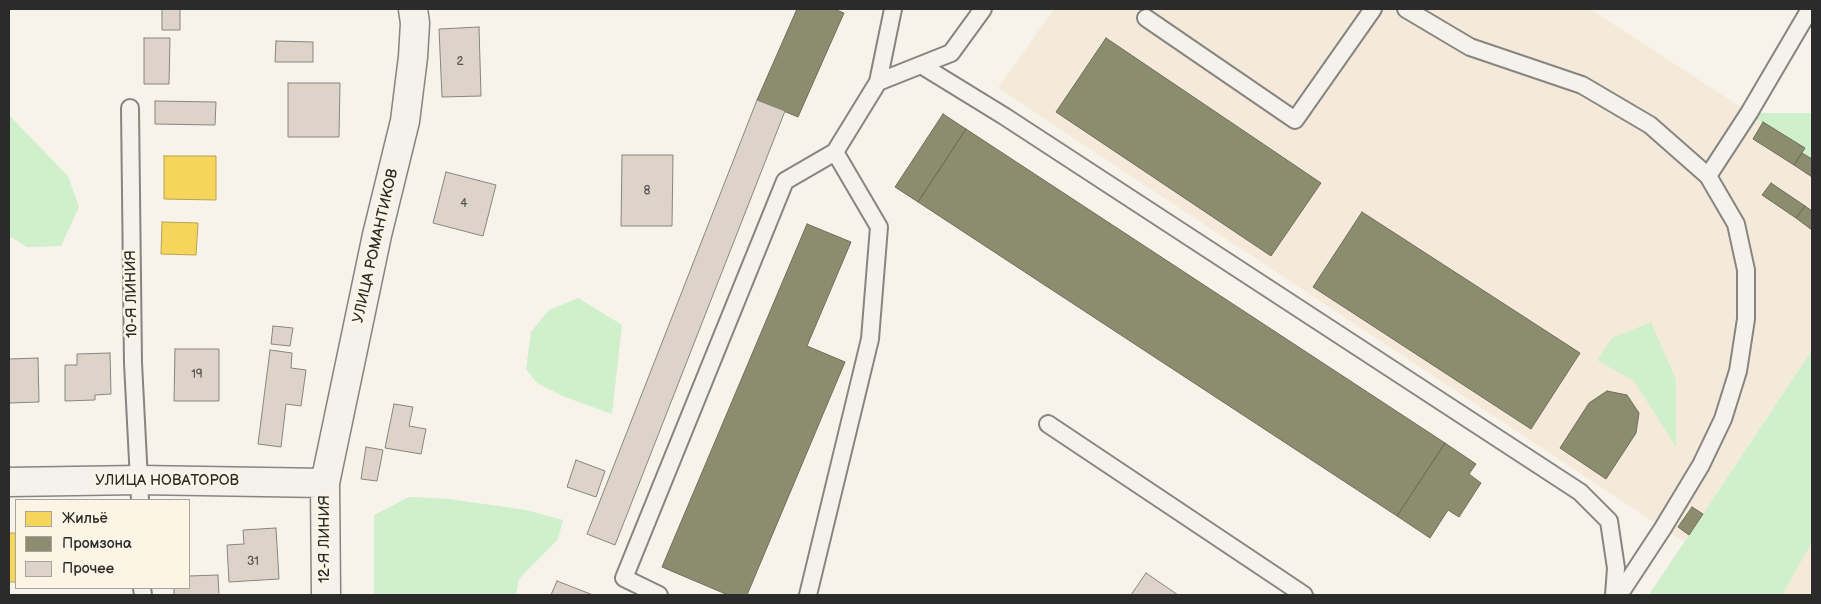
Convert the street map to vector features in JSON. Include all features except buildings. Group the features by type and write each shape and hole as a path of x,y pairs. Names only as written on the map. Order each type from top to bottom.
{"street":[{"name":"УЛИЦА РОМАНТИКОВ","path":"325,483 377,235 405,121 414,57 415,23 413,9"},
{"name":"УЛИЦА НОВАТОРОВ","path":"9,482 140,490 325,483"},
{"name":"12-Я ЛИНИЯ","path":"325,483 326,595"}],"lane":[{"path":"659,595 624,578 785,181 835,152 878,82 893,9"},
{"path":"878,82 951,53 983,9"},
{"path":"1146,18 1295,120 1373,9"},
{"path":"1406,9 1470,47 1582,85 1650,125 1708,176 1736,224 1746,270 1746,319 1738,371 1723,419 1701,465 1619,595"},
{"path":"1708,176 1750,113 1810,9"},
{"path":"920,65 1013,121 1580,492 1609,521 1616,568 1614,595"},
{"name":"10-Я ЛИНИЯ","path":"130,108 133,363 140,490"},
{"path":"808,595 870,340 879,227 835,152"},
{"path":"1048,424 1304,595"}],"shaded area":[{"path":"1054,9 1590,9 1812,153 1812,350 1684,542 998,88"},
{"path":"1812,531 1812,595 1774,595"}],"green space":[{"path":"1749,113 1812,113 1812,159 1802,153"},
{"path":"9,115 68,176 79,207 61,246 27,247 9,236"},
{"path":"578,298 622,325 612,414 565,397 537,383 526,369 531,332 549,310"},
{"path":"1651,322 1676,380 1676,447 1634,381 1597,360 1612,338"},
{"path":"1812,350 1812,542 1782,595 1649,595"},
{"path":"409,497 449,499 526,510 563,520 558,539 519,579 516,595 374,595 374,515"}]}
